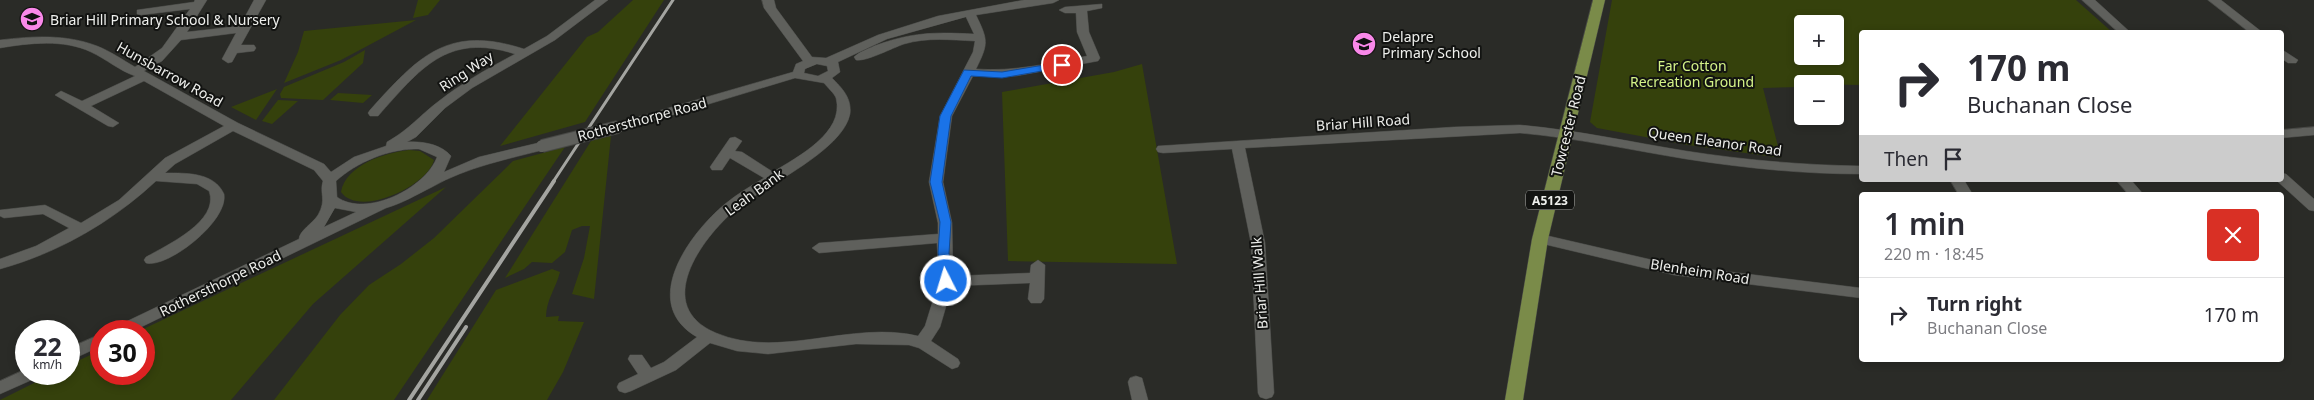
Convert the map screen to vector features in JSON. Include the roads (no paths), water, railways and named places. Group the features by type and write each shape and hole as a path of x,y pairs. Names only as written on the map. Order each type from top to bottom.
{"main road":[{"name":"Towcester Road","path":"1514,400 1540,240 1599,0"}],"street":[{"path":"250,48 230,54 259,1 272,0"},
{"name":"Ring Way","path":"385,150 427,120 447,100 468,85 564,29 602,0"},
{"path":"768,0 770,8 809,62"},
{"path":"798,74 800,67 809,62 830,61 879,37 970,13 1053,0"},
{"path":"2088,0 2122,30"},
{"path":"2214,0 2253,30"},
{"path":"141,12 199,3"},
{"path":"82,106 139,74 160,58 178,37 199,3"},
{"path":"1065,10 1098,6"},
{"path":"968,72 996,75 1014,74 1094,58 1083,32 1081,9"},
{"path":"952,363 921,342 932,327 946,281 944,238 946,222 936,182 946,116 979,52 981,37 970,13"},
{"path":"178,37 244,29"},
{"path":"860,57 879,48 930,36 981,37"},
{"name":"Hunsbarrow Road","path":"0,44 38,40 75,43 95,49 233,126 319,167"},
{"name":"Ring Way","path":"374,113 416,67 438,52 458,45 491,42 502,43 525,52"},
{"path":"2284,54 2292,60"},
{"path":"826,78 835,69 830,61"},
{"name":"Rothersthorpe Road","path":"484,160 618,127 798,74 806,80 826,78"},
{"name":"Leah Bank","path":"826,78 840,92 844,102 844,112 837,130 821,146 739,201 719,218 687,259 678,279 675,294 689,323 707,336 732,345 755,349 784,349 846,338 921,342"},
{"path":"62,95 114,124"},
{"path":"424,146 422,136 427,120"},
{"path":"0,264 41,249 81,229 124,203 170,161 233,126"},
{"name":"Briar Hill Road","path":"1163,149 1488,129 1565,133"},
{"path":"2284,134 2314,131"},
{"name":"Queen Eleanor Road","path":"1565,133 1686,155 1794,168 1859,170"},
{"path":"718,167 735,141"},
{"name":"Briar Hill Walk","path":"1238,145 1258,243 1266,393"},
{"path":"319,167 330,180 352,165 385,150 397,147 424,146 455,159 484,160"},
{"path":"726,154 737,155 773,178"},
{"name":"Rothersthorpe Road","path":"143,320 381,205 407,196 430,182 438,174 444,156"},
{"path":"430,182 484,160"},
{"path":"319,167 352,165"},
{"path":"151,260 185,241 201,228 212,217 218,205 219,195 213,186 204,181 153,177"},
{"path":"2284,179 2314,207"},
{"name":"Rothersthorpe Road","path":"293,248 318,227 327,212 331,199 328,187 330,180"},
{"path":"2125,182 2134,192"},
{"name":"Rothersthorpe Road","path":"331,199 348,207 381,205"},
{"path":"4,213 45,209 81,229"},
{"path":"819,248 944,238"},
{"name":"Blenheim Road","path":"1540,240 1674,270 1859,293"},
{"path":"946,281 1037,271 1036,299"},
{"path":"625,387 670,366 707,336"},
{"path":"636,360 648,376"},
{"path":"0,388 15,381"},
{"path":"1136,382 1140,400"}],"railway":[{"path":"553,182 673,0"},
{"path":"409,400 554,181"},
{"path":"418,400 466,327"}],"place":[{"name":"Briar Hill Primary School & Nursery","path":"32,19"},
{"name":"Delapre Primary School","path":"1364,44"}],"park label":[{"name":"Far Cotton Recreation Ground","path":"1692,74"}]}
